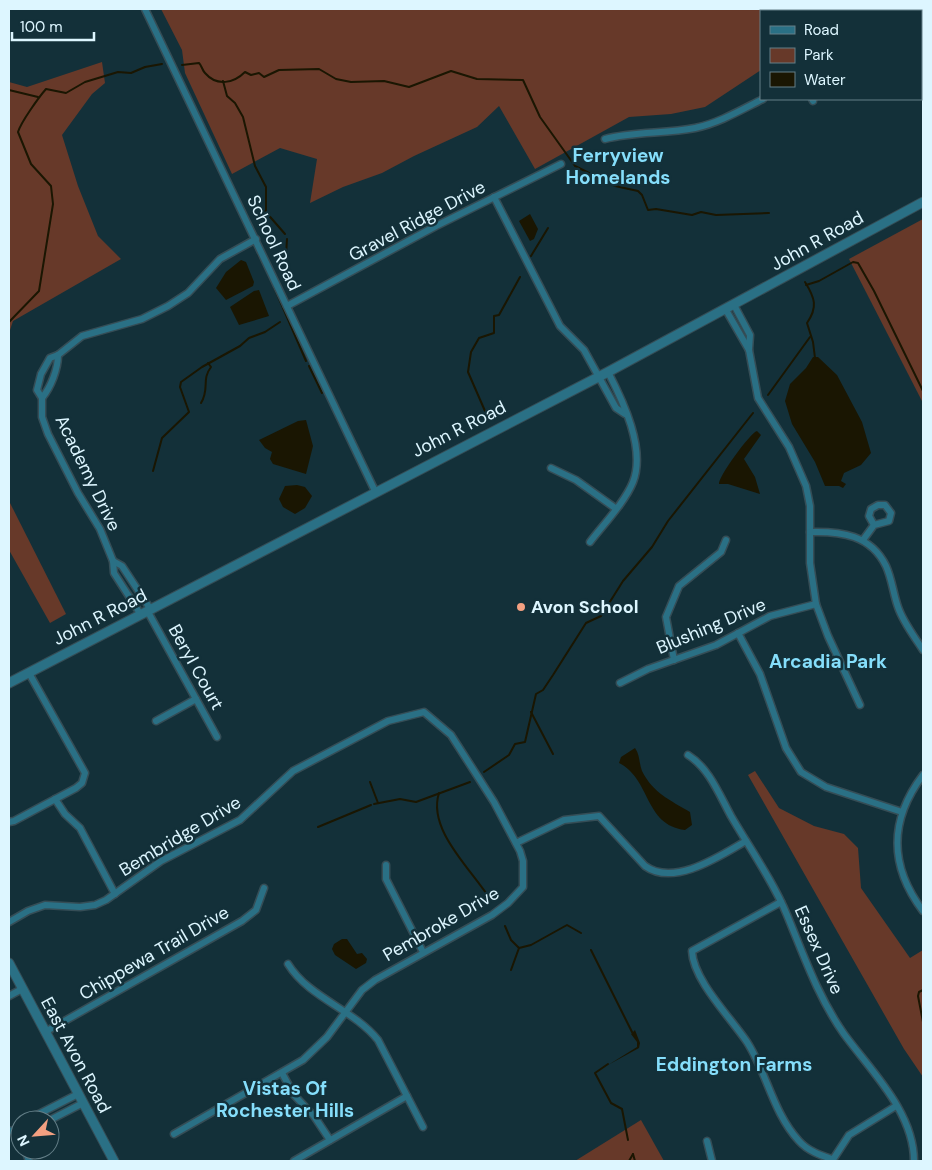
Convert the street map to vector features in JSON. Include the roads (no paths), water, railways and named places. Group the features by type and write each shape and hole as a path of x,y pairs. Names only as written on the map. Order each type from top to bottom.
{"main road":[{"name":"John R Road","path":"9,683 375,491 599,377 730,308 923,202"},
{"name":"East Avon Road","path":"9,963 114,1161"}],"street":[{"name":"School Road","path":"145,9 375,491"},
{"path":"605,139 623,135 703,126 721,120 761,100"},
{"name":"Gravel Ridge Drive","path":"288,306 494,197 561,164"},
{"path":"494,197 560,326 584,350 616,408 625,414"},
{"name":"Academy Drive","path":"147,612 114,572 113,561 95,519 78,493 48,434 42,416 42,398 37,390 41,374 50,358 58,355 82,336 142,319 168,306 188,292 220,259 256,239"},
{"path":"730,308 749,350 758,398 784,439 806,486 810,506 810,564 816,604 828,636 860,705"},
{"name":"Academy Drive","path":"42,398 47,392 58,362 58,355"},
{"path":"590,542 632,485 637,463 634,437 625,414 625,405 608,372"},
{"path":"551,468 576,480 615,508"},
{"path":"863,540 874,525"},
{"path":"810,532 832,532 863,540 878,554 886,565 903,618 923,650"},
{"path":"674,660 666,617 680,586 721,552 726,540"},
{"name":"Academy Drive","path":"113,561 122,566 147,612"},
{"name":"Blushing Drive","path":"620,683 674,660 716,645 770,616 816,604"},
{"name":"Beryl Court","path":"147,612 217,737"},
{"path":"738,633 760,674 786,748 800,772 826,787 902,812"},
{"path":"9,822 55,800 82,783 85,773 29,673"},
{"path":"156,721 196,699"},
{"name":"Bembridge Drive","path":"9,922 28,911 45,905 95,906 161,861 240,820 293,770 388,720 413,713 424,712 451,735 494,802 516,843"},
{"name":"Essex Drive","path":"688,755 699,762 781,902 803,958 825,1003 843,1032 877,1075 896,1106 909,1131 914,1161"},
{"path":"923,775 902,812 897,834 899,862 908,887 923,911"},
{"path":"55,800 84,835 115,894"},
{"path":"516,843 564,820 599,816 645,866 653,872 663,873 694,868 746,841"},
{"name":"Pembroke Drive","path":"174,1134 282,1073 314,1052 362,990 375,980 492,915 516,895 523,887 524,876 522,861 516,843"},
{"path":"386,865 386,879 424,952"},
{"name":"Chippewa Trail Drive","path":"46,1032 242,921 256,910 264,888"},
{"path":"781,902 692,951 692,960 716,1002 748,1044 767,1088 790,1130 809,1149 832,1160 849,1136 896,1106"},
{"path":"288,964 306,986 370,1029 378,1040 423,1127"},
{"path":"9,996 22,989"},
{"path":"282,1073 294,1095 314,1116 330,1140"},
{"path":"47,1110 78,1094"},
{"path":"294,1161 407,1096"},
{"path":"60,1115 83,1103"},
{"path":"707,1141 712,1161"}],"water":[{"path":"530,214 538,229 534,239 530,241 519,221"},
{"path":"241,260 246,262 254,282 253,286 226,300 216,288 226,272"},
{"path":"259,290 269,316 239,325 230,307 254,291"},
{"path":"813,357 818,357 837,375 862,422 871,453 861,465 844,473 841,481 846,484 843,488 839,486 825,486 815,462 792,424 785,401 790,384 806,368"},
{"path":"306,420 313,446 306,474 273,464 270,459 272,452 265,448 259,440 298,421"},
{"path":"757,431 761,435 744,459 755,477 760,494 728,484 719,484 735,456"},
{"path":"297,485 305,487 312,496 305,508 295,514 283,507 279,499 285,486"},
{"path":"635,748 642,771 651,785 669,800 690,812 692,825 685,830 672,826 662,820 637,780 629,770 619,763 621,757"},
{"path":"342,939 347,939 357,954 362,953 367,959 366,963 356,969 335,955 332,949 334,944"},
{"path":"635,1030 640,1043 639,1048 608,1065 637,1047 637,1042 631,1034"}],"waterway":[{"path":"182,65 199,63 204,72 220,82 231,81 245,72 251,75 259,73 264,77 279,70 319,69 336,79 351,82 384,81 409,87 451,71 477,79 523,80 540,117 575,166 615,186 638,191 642,195 648,210 656,209 692,215 701,212 716,215 769,213"},
{"path":"9,322 39,291 53,204 51,186 31,164 18,132 23,122 46,89 66,93 85,82 118,72 131,73 145,67 162,64"},
{"path":"223,81 227,96 235,103 243,117 255,166 266,187 266,210 260,218"},
{"path":"9,90 38,97"},
{"path":"265,211 285,234"},
{"path":"531,256 548,228"},
{"path":"287,239 285,271 290,288"},
{"path":"258,254 265,267"},
{"path":"806,285 819,281 853,262 858,263 874,291 923,391"},
{"path":"485,411 468,372 471,352 479,338 494,333 494,316 499,315 520,277"},
{"path":"805,282 814,302 813,312 807,323 813,342 815,358"},
{"path":"274,287 306,361"},
{"path":"153,471 162,438 189,412 180,387 181,382 202,367 240,346 249,338 265,332 280,322"},
{"path":"768,395 810,337"},
{"path":"201,403 205,393 206,376 211,367 208,363"},
{"path":"309,366 322,393"},
{"path":"484,772 509,755 515,744 525,742 536,694 543,690 586,623 601,616 623,581 652,547 668,521 753,413"},
{"path":"531,712 553,754"},
{"path":"370,782 378,803"},
{"path":"374,804 400,799 416,802 470,782"},
{"path":"439,793 437,807 439,821 445,835 453,849 490,899"},
{"path":"318,827 371,805"},
{"path":"519,948 531,945 567,925 581,933"},
{"path":"505,926 511,940 519,948"},
{"path":"511,970 519,948"},
{"path":"591,950 632,1032"},
{"path":"923,990 919,992 918,996 923,1022"},
{"path":"608,1064 595,1073 611,1103 622,1109 628,1140"},
{"path":"633,1154 635,1161"},
{"path":"629,1161 633,1154"}],"place":[{"name":"Avon School","path":"521,607"}],"district":[{"name":"Ferryview Homelands","path":"618,166"},
{"name":"Arcadia Park","path":"828,661"},
{"name":"Eddington Farms","path":"734,1064"},
{"name":"Vistas Of Rochester Hills","path":"285,1099"}]}
